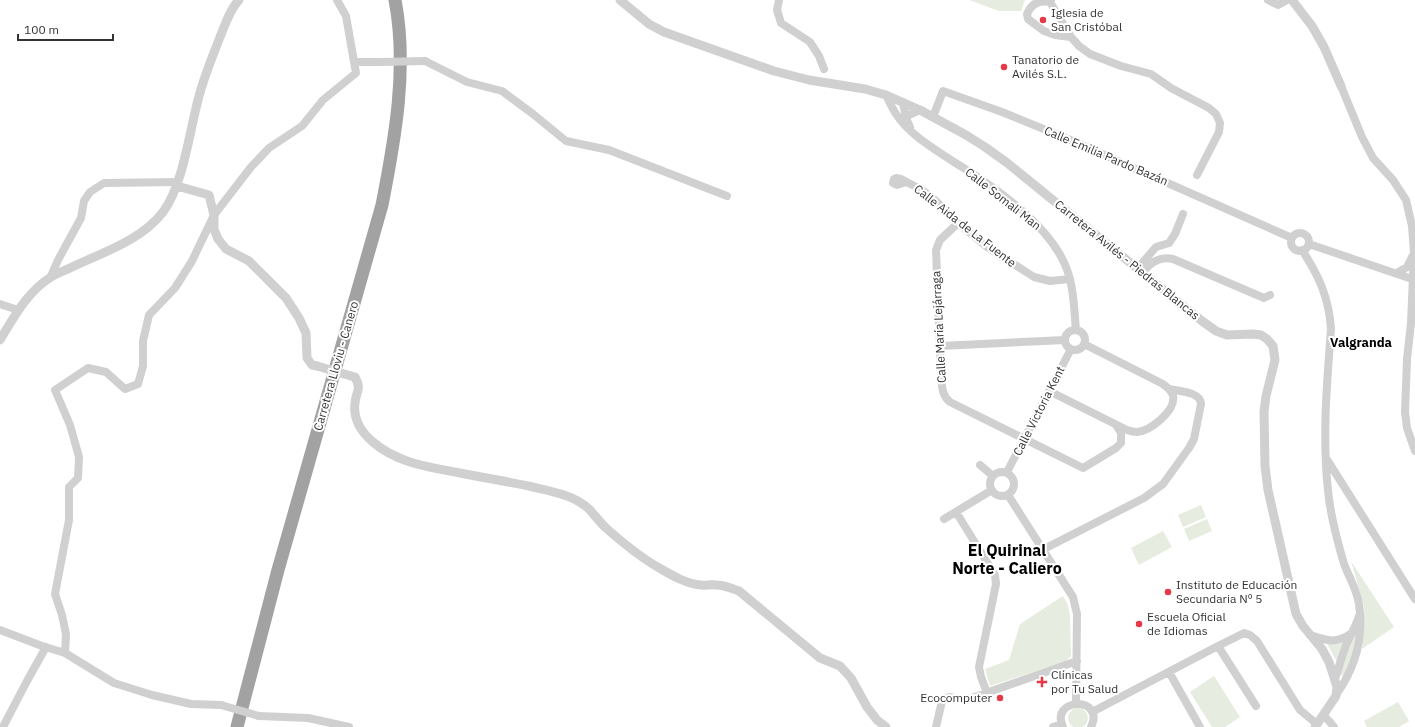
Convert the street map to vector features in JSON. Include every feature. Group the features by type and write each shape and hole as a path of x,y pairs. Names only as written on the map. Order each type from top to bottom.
{"highway":[{"name":"Carretera Lloviu - Canero","path":"237,727 278,570 382,205 392,156 398,108 400,60 397,14 394,0"}],"street":[{"path":"0,340 18,310 36,288 51,276 130,240 148,227 163,212 177,184 198,99 226,22 239,0"},
{"path":"65,653 66,634 62,615 54,594 69,520 69,487 78,478 79,457 70,424 55,390 88,368 106,372 125,388 138,384 143,366 143,340 149,315 175,288 192,261 214,215 251,167 269,148 302,126 323,100 356,74 346,16 337,0"},
{"name":"Carretera Avilés - Piedras Blancas","path":"620,0 649,24 672,34 774,71 809,80 865,89 886,95 920,110 985,147 1216,331 1227,335 1261,335 1267,339 1273,346 1276,360 1266,396 1264,412 1268,490 1296,614 1302,626 1322,649 1329,662 1337,687 1336,696"},
{"path":"779,0 777,10 780,23 810,42 820,56 824,68"},
{"path":"1071,37 1055,35 1044,31 1028,19 1028,11 1037,2 1043,0 1051,1 1071,37 1079,46 1090,54 1121,66 1151,74 1171,88 1210,108 1216,114 1220,123 1219,132 1197,175"},
{"path":"1268,0 1278,5 1287,0"},
{"path":"1292,0 1312,26 1324,47 1362,137 1373,158 1393,180 1406,200 1412,226 1414,253 1405,412 1407,428 1415,451"},
{"path":"354,62 425,61 466,82 502,92 533,114 566,141 609,150 727,196"},
{"name":"Calle Emilia Pardo Bazán","path":"933,117 943,91 1002,112 1068,139 1292,238"},
{"name":"Calle Somali Man","path":"886,95 914,134 929,146 992,187 1044,230 1059,252 1070,279 1073,293 1076,330"},
{"path":"903,102 899,106 901,117 920,110"},
{"name":"Calle Aida de La Fuente","path":"906,182 922,190 936,201 958,223 987,247 1034,277 1050,281 1070,279"},
{"path":"51,276 81,218 84,201 90,192 104,183 177,184 209,195 214,215 214,229 218,240 226,249 249,261 286,298 299,318 306,333 307,358 312,365 355,377 359,384 359,391 355,402 355,414 360,429 373,442 387,453 415,464 537,488 562,494 577,500 588,508 615,536 640,556 661,569 681,580 700,585 727,586 739,591 820,658 840,666 851,678 867,707 877,720 886,727"},
{"path":"1139,271 1156,247 1169,243 1175,234 1183,214"},
{"name":"Calle María Lejárraga","path":"958,223 940,240 936,250 943,393 946,399 950,402 1025,439"},
{"path":"1302,233 1308,237 1309,244 1302,250 1297,250 1292,246 1291,241 1296,234 1302,233"},
{"path":"1309,244 1412,279"},
{"path":"1092,712 1244,633 1250,635 1257,641 1300,710 1316,726 1346,680 1356,654 1361,627 1359,603 1345,564 1332,518 1328,490 1325,456 1325,418 1331,328 1330,314 1327,298 1320,281 1302,250"},
{"path":"1397,273 1407,267 1414,253"},
{"path":"1139,271 1158,259 1173,259 1264,298 1270,295"},
{"path":"0,304 18,310"},
{"path":"1076,330 1083,334 1085,338 1084,344 1078,349 1071,349 1066,345 1065,340 1070,331 1076,330"},
{"path":"940,346 1065,340"},
{"path":"1049,390 1116,425 1136,432 1146,429 1161,419 1168,412 1172,404 1173,396 1169,389 1163,384 1084,344"},
{"name":"Calle Victoria Kent","path":"1007,472 1071,349"},
{"path":"1042,550 1144,498 1163,484 1194,439 1201,404 1199,397 1169,389"},
{"path":"1025,439 1083,468 1116,448 1121,443 1121,433 1116,425"},
{"path":"1325,456 1415,599"},
{"path":"980,465 993,476"},
{"path":"1001,471 1007,472 1014,478 1015,484 1008,495 999,496 992,490 990,481 993,476 1001,471"},
{"path":"1328,490 1344,486"},
{"path":"944,519 992,490"},
{"path":"1008,495 1073,597 1077,614 1076,703"},
{"path":"956,512 995,576 996,584 979,666 987,693"},
{"path":"1335,679 1342,656 1359,616"},
{"path":"0,630 65,653 114,683 152,695 191,704 221,705 259,716 308,718 349,727"},
{"path":"1310,635 1332,641 1344,638 1352,632"},
{"path":"1218,646 1256,706"},
{"path":"4,727 46,647"},
{"path":"936,727 942,701 949,696 966,700 1077,661"},
{"path":"1169,672 1200,727"},
{"path":"1053,727 1063,725 1062,713 1066,708 1076,703 1085,705 1092,712 1093,720 1091,727"},
{"path":"1323,715 1334,727"}],"shaded area":[{"path":"969,0 1025,0 1021,11 999,11"},
{"path":"1201,505 1206,517 1183,527 1178,515"},
{"path":"1207,519 1212,531 1189,541 1184,529"},
{"path":"1163,531 1172,547 1139,565 1131,548"},
{"path":"1351,561 1394,627 1362,649 1364,606"},
{"path":"1063,596 1068,605 1070,617 1071,656 1066,661 990,686 985,669 1009,660 1020,624"},
{"path":"1359,624 1353,655 1343,681 1340,670"},
{"path":"1346,639 1337,662 1326,642"},
{"path":"1214,676 1240,717 1225,727 1212,727 1190,692"},
{"path":"1398,702 1409,721 1399,727 1367,727 1364,721"},
{"path":"1078,708 1085,711 1088,718 1085,725 1078,728 1071,725 1068,718 1071,711"}],"place":[{"name":"Iglesia de San Cristóbal","path":"1043,20"},
{"name":"Tanatorio de Avilés S.L.","path":"1004,67"},
{"name":"Instituto de Educación Secundaria Nº 5","path":"1168,592"},
{"name":"Escuela Oficial de Idiomas","path":"1139,624"},
{"name":"Clínicas por Tu Salud","path":"1042,682"},
{"name":"Ecocomputer","path":"1000,698"}],"district":[{"name":"Valgranda","path":"1361,342"},
{"name":"El Quirinal Norte - Caliero","path":"1007,559"}]}
